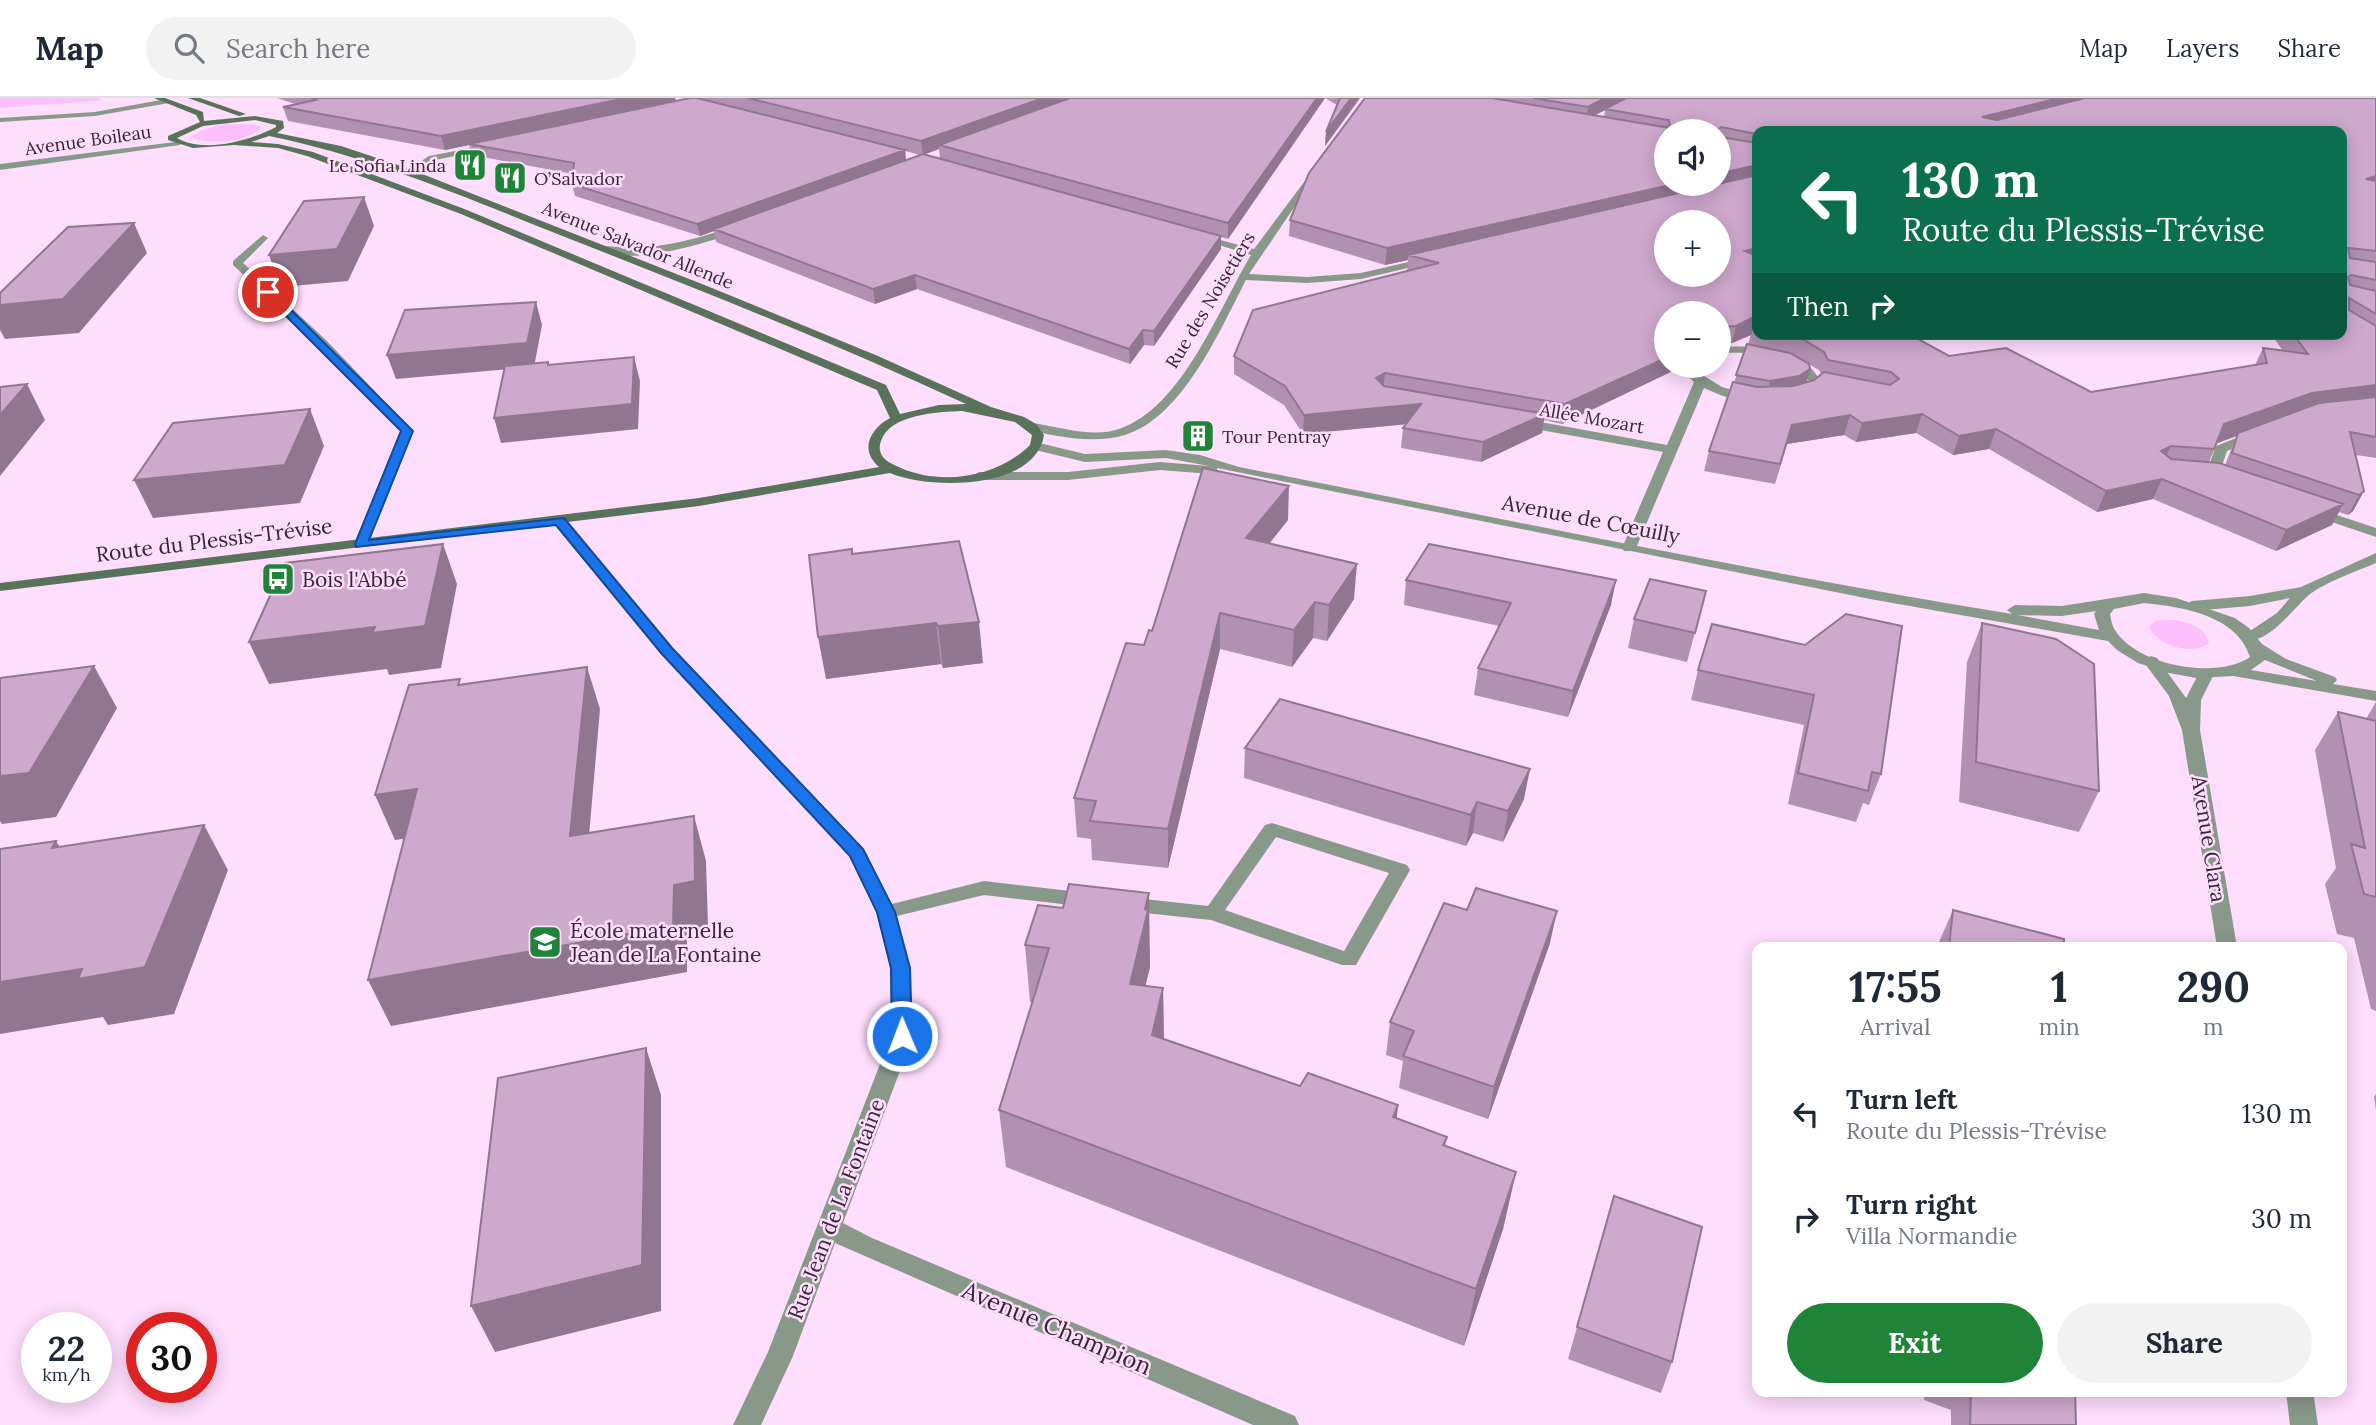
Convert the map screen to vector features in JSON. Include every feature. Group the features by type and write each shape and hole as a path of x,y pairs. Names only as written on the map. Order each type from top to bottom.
{"main road":[{"path":"192,98 280,123 280,128 271,134 234,143"},
{"path":"162,99 200,114 201,124"},
{"path":"255,118 201,124 176,133 171,138 180,144 234,143 278,146 310,154 464,212 882,388 897,420"},
{"name":"Avenue Salvador Allende","path":"271,134 303,138 407,173 605,249 922,378 985,408"},
{"path":"939,408 985,408 1022,418 1033,427 1037,436 1035,446 1024,458 979,476 930,478 890,468 878,460 873,450 874,439 883,428 897,420 939,408"},
{"name":"Route du Plessis-Trévise","path":"0,587 559,521 699,502 890,468"}],"street":[{"path":"0,120 95,114 162,99"},
{"name":"Avenue Boileau","path":"0,166 171,138"},
{"name":"Avenue Boileau","path":"0,166 180,144"},
{"path":"407,173 432,158 498,144"},
{"name":"Rue des Noisetiers","path":"1033,427 1085,435 1122,433 1147,421 1168,402 1256,253 1319,164"},
{"path":"605,249 647,254 680,250 743,227"},
{"path":"1190,235 1256,253"},
{"path":"263,238 237,263 321,342 407,431 361,544"},
{"path":"1244,277 1307,281 1361,276 1440,257"},
{"path":"1731,350 1761,351 1784,357 1814,374 1822,385 1791,397"},
{"path":"1696,378 1700,382 1742,397 1768,399"},
{"name":"Allée Mozart","path":"1629,548 1700,382"},
{"name":"Allée Mozart","path":"1507,420 1671,450"},
{"path":"2237,485 2206,476 2221,449 2273,428"},
{"name":"Avenue de Cœuilly","path":"1035,446 1085,458 1166,454 1200,459 1237,470 1629,548 1938,608 2063,627 2110,637 2151,661"},
{"name":"Avenue de Cœuilly","path":"979,476 1068,476 1160,466 1237,470"},
{"path":"2300,507 2376,534"},
{"name":"Rue Jean de La Fontaine","path":"559,521 667,651 857,853 886,912 900,968 902,1036 780,1356 747,1425"},
{"path":"2192,606 2250,601 2305,592 2376,557"},
{"path":"2253,642 2305,592"},
{"name":"Avenue de Cœuilly","path":"1938,608 2062,611 2144,598 2192,606"},
{"path":"2109,605 2102,614 2102,625 2110,637"},
{"path":"2192,606 2235,625 2280,662 2376,695"},
{"path":"2239,673 2252,666 2258,658 2253,642"},
{"path":"2151,661 2206,674 2239,673 2376,695"},
{"name":"Avenue Clara","path":"2151,661 2177,696 2192,730"},
{"name":"Avenue Clara","path":"2206,674 2193,700 2192,730 2226,942"},
{"path":"886,912 984,888 1213,913 1349,960 1400,870 1272,829 1213,913"},
{"name":"Avenue Champion","path":"830,1228 875,1251 1285,1425"},
{"path":"2300,1397 2304,1425"}],"shaded area":[{"path":"0,98 97,98 102,100 0,108"},
{"path":"227,124 261,127 247,136 228,141 207,141 191,137 204,129"},
{"path":"2157,620 2180,621 2195,626 2206,636 2209,643 2194,649 2167,644 2153,633 2149,626"}],"building":[{"path":"311,98 626,98 441,136 283,107 316,100"},
{"path":"690,98 905,150 697,224 572,184 574,163 469,144"},
{"path":"748,98 1043,98 921,141"},
{"path":"1070,98 1317,98 1228,223 939,145"},
{"path":"1340,98 1351,98 1326,132"},
{"path":"1365,98 1492,98 1654,125 1654,189 1387,248 1290,220 1309,173"},
{"path":"1533,98 1605,98 1588,107"},
{"path":"1626,98 2059,98 1982,117 1997,120 2085,98 2376,98 2376,176 2366,179 2376,181 2376,251 2348,248 2350,258 2376,262 2376,280 2351,275 2348,277 2350,285 2376,291 2376,314 2349,298 2349,310 2376,326 2376,385 2312,393 2224,424 2214,449 2171,446 2161,451 2171,459 2219,463 2343,504 2286,530 2162,479 2106,491 1996,429 1959,436 1922,414 1862,423 1850,415 1792,425 1780,464 1709,451 1733,382 1757,387 1793,386 1814,380 1824,372 1890,385 1899,379 1891,372 1828,360 1824,352 1804,340 1920,340 1949,356 2006,348 2091,392 2267,363 2263,348 2308,354 2298,340 2347,340 2347,126 1752,126 1752,133 1731,129 1731,119 1663,119 1605,109"},
{"path":"1731,139 1752,142 1752,166 1731,171"},
{"path":"923,154 1221,236 1154,331 1143,330 1129,349 915,275 873,289 714,229"},
{"path":"1752,176 1752,249 1745,251 1752,254 1752,318 1731,326 1731,301 1654,301 1654,363 1565,404 1385,373 1376,378 1384,386 1545,414 1483,442 1403,428 1421,404 1304,415 1285,386 1234,356 1253,310 1439,263 1408,255 1665,196 1731,196 1731,181"},
{"path":"364,197 337,249 269,255 304,201"},
{"path":"134,223 63,299 0,305 0,293 68,227"},
{"path":"536,302 527,343 387,355 405,310"},
{"path":"1747,344 1790,353 1809,364 1810,369 1799,376 1770,381 1736,375"},
{"path":"634,357 632,404 494,418 505,366"},
{"path":"27,384 0,415 0,387"},
{"path":"2376,397 2376,437 2350,432 2364,491 2359,495 2232,453 2238,433 2319,403"},
{"path":"310,409 285,465 134,480 173,423"},
{"path":"1203,468 1289,486 1246,538 1357,564 1329,605 1315,602 1294,630 1220,613 1168,829 1090,821 1096,801 1074,798 1126,643 1144,645 1149,630 1152,631"},
{"path":"959,541 979,622 938,626 936,623 818,637 809,555 852,549 852,554"},
{"path":"443,544 425,626 372,633 375,627 249,642 285,563"},
{"path":"1429,544 1616,580 1573,691 1478,668 1511,603 1406,580"},
{"path":"1650,579 1706,591 1695,633 1634,619"},
{"path":"1846,614 1902,626 1881,774 1872,772 1868,791 1798,773 1814,695 1698,670 1712,624 1805,645"},
{"path":"1982,623 2056,639 2094,664 2099,791 1976,762"},
{"path":"94,666 29,773 0,776 0,678"},
{"path":"587,667 570,836 694,816 695,881 674,885 673,926 368,980 417,789 375,795 409,685 460,679 458,685"},
{"path":"1280,699 1530,769 1508,811 1477,802 1471,815 1245,748"},
{"path":"2338,712 2376,721 2376,897 2364,894 2351,844 2365,848"},
{"path":"204,825 145,967 78,979 82,969 0,982 0,849 56,841 52,848"},
{"path":"1069,884 1149,893 1145,909 1148,910 1130,984 1163,988 1152,1035 1300,1086 1308,1073 1398,1105 1393,1117 1447,1137 1443,1145 1516,1172 1476,1289 999,1110 1049,948 1025,945 1038,905 1063,908"},
{"path":"1476,888 1557,911 1494,1087 1403,1056 1414,1031 1390,1022 1444,903 1467,910"},
{"path":"1953,910 2064,939 2064,942 1950,942"},
{"path":"646,1048 642,1265 471,1306 498,1078"},
{"path":"1614,1196 1702,1227 1672,1362 1577,1327"},
{"path":"1971,1397 2075,1397 2076,1425 1970,1425"}],"place":[{"name":"Le Sofia Linda","path":"470,165"},
{"name":"O’Salvador","path":"510,178"},
{"name":"Tour Pentray","path":"1198,436"},
{"name":"Bois l'Abbé","path":"278,579"},
{"name":"École maternelle Jean de La Fontaine","path":"545,942"}],"route":[{"path":"268,292 321,342 407,431 361,544 559,521 667,651 857,853 886,912 896,950 900,968 902,1036"}]}
